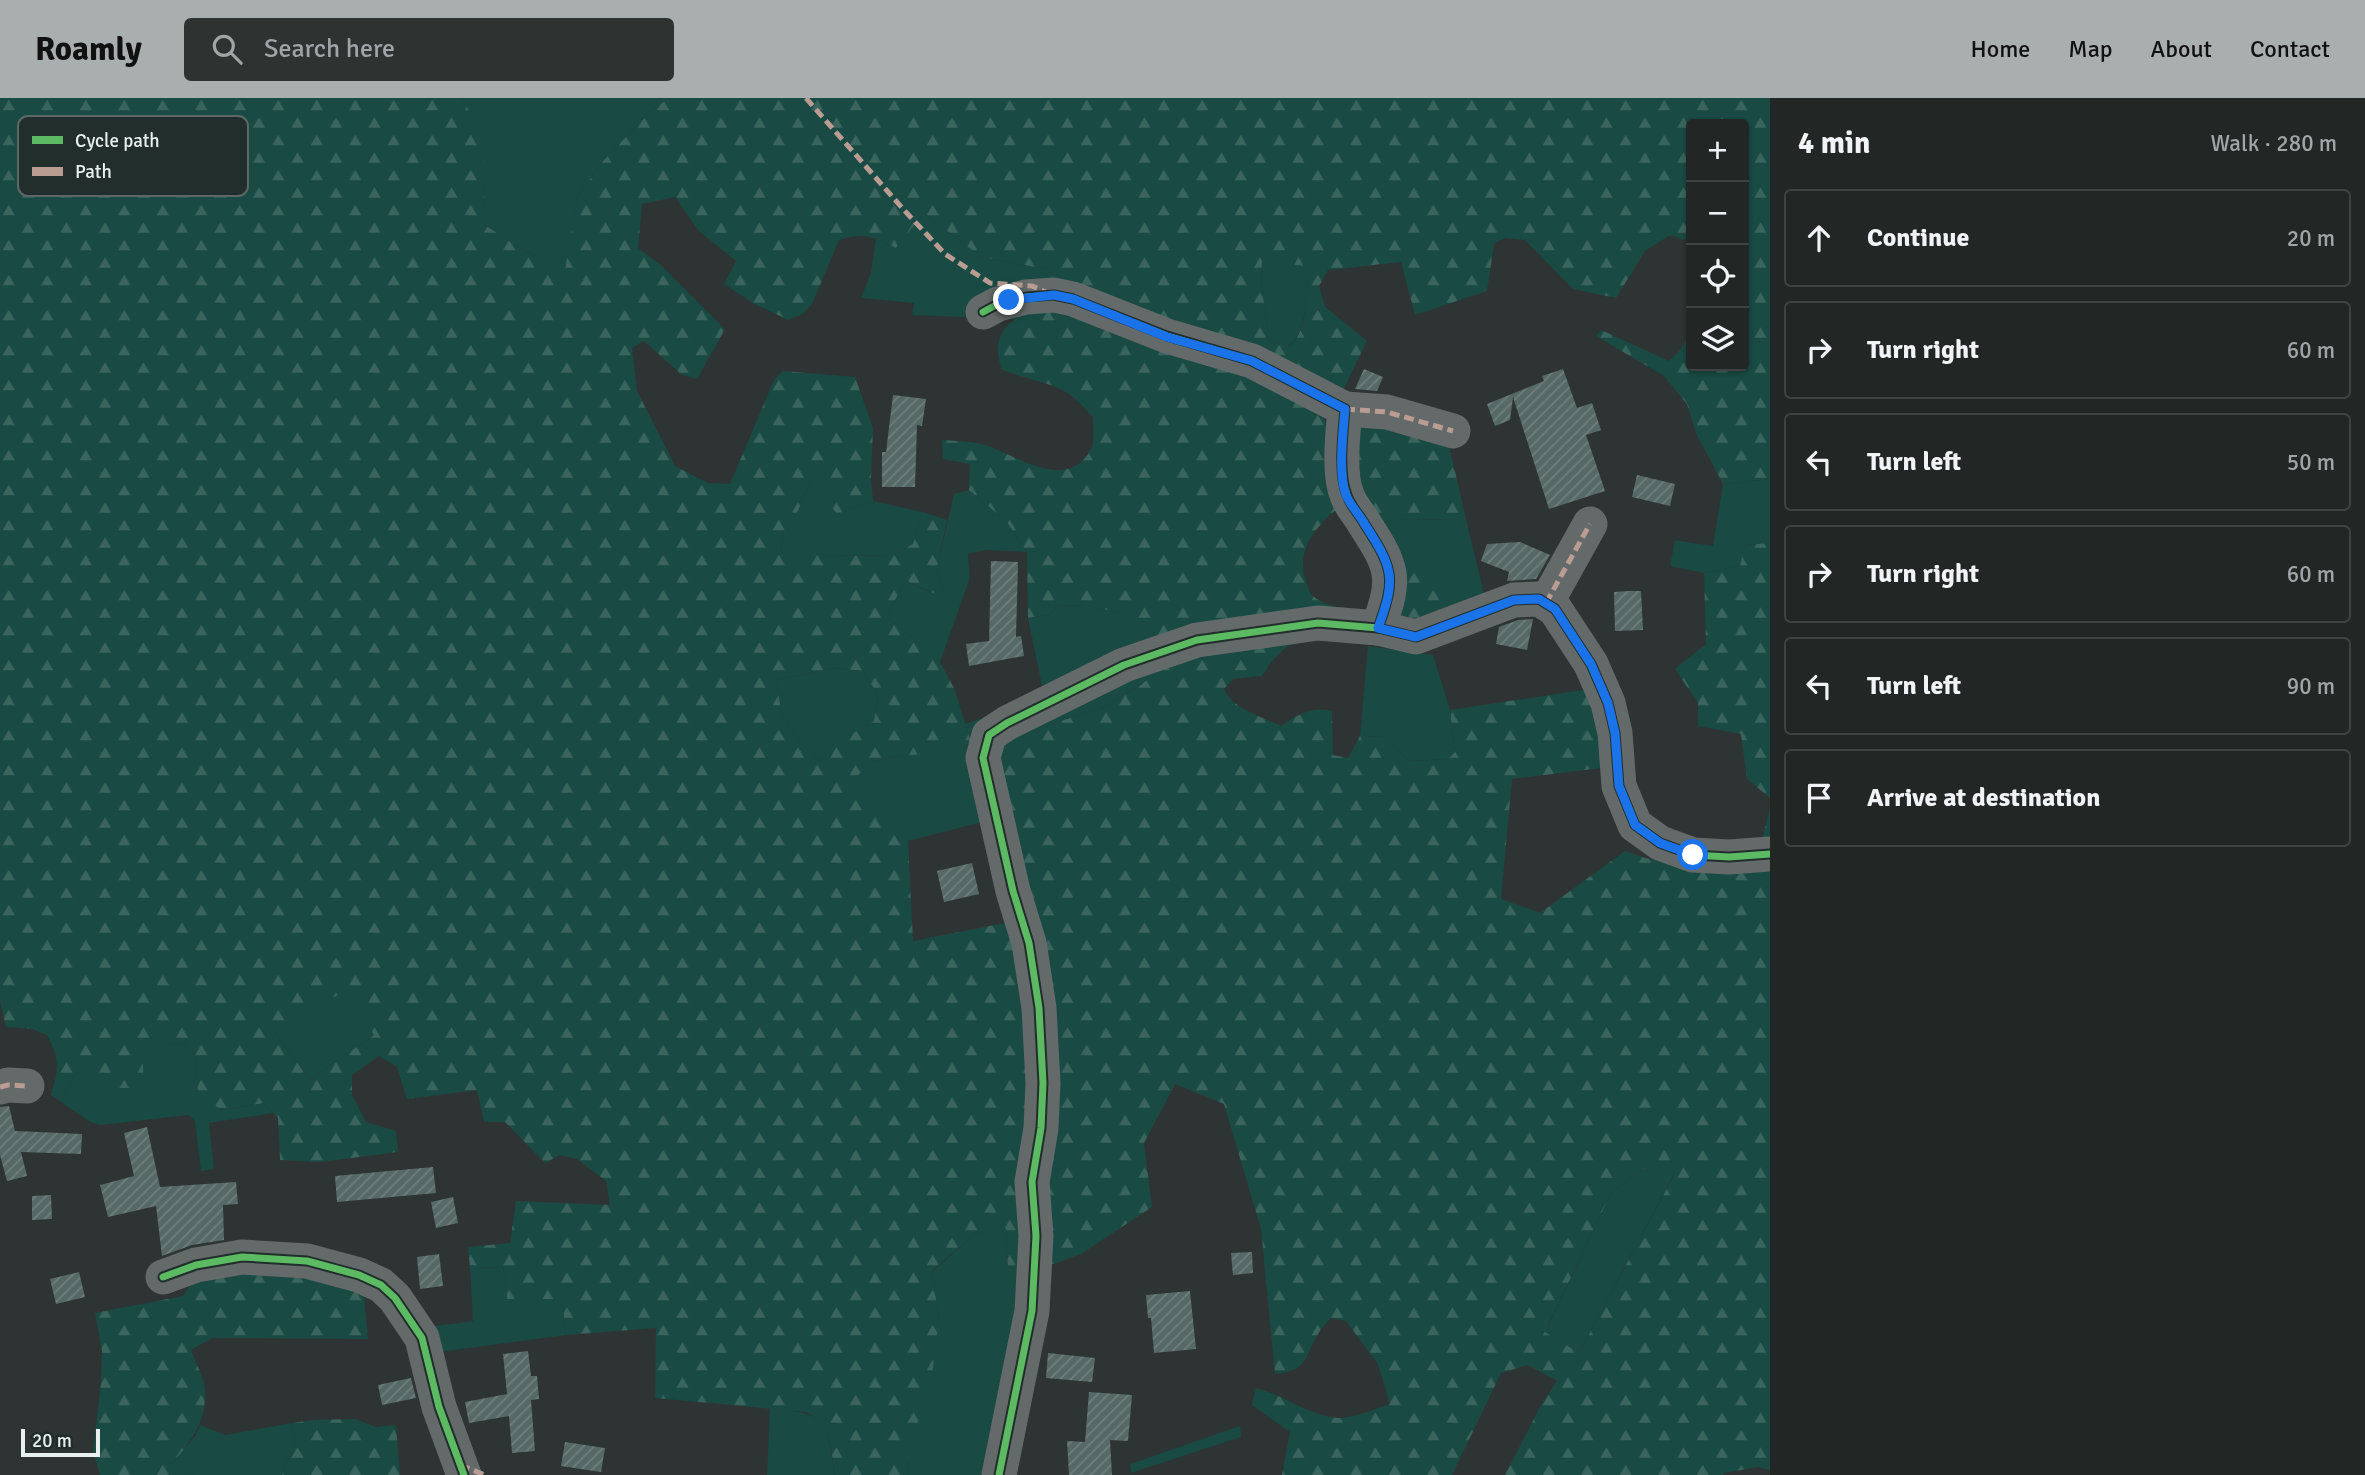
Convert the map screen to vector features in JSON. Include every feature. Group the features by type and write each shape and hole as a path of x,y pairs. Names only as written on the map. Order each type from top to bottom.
{"street":[{"path":"983,312 1009,300 1026,297 1054,295 1073,299 1167,337 1252,361 1345,409 1387,412 1453,430"},
{"path":"1345,409 1342,460 1346,494 1384,556 1390,573 1389,598 1378,628"},
{"path":"1546,603 1590,524"},
{"path":"999,1475 1032,1311 1036,1236 1032,1182 1041,1128 1043,1083 1039,1008 1029,943 1013,891 983,758 989,735 1007,723 1124,665 1198,640 1318,623 1378,628 1416,637 1514,600 1539,599 1555,609 1591,664 1608,703 1615,733 1619,786 1635,825 1660,843 1693,855 1729,857 1770,854"},
{"path":"163,1277 196,1265 242,1257 307,1261 359,1275 381,1285 395,1298 422,1338 439,1407 470,1472"}],"green space":[{"path":"0,98 460,98 484,130 485,225 521,249 565,270 578,196 603,161 652,110 669,98 1770,98 1770,479 1723,484 1696,433 1687,404 1664,376 1596,336 1601,330 1669,361 1686,341 1686,371 1749,371 1749,119 1686,119 1686,240 1670,235 1645,251 1616,298 1573,289 1525,240 1504,238 1494,244 1487,291 1415,315 1401,262 1328,270 1319,286 1325,307 1367,341 1344,388 1322,413 1329,431 1338,508 1322,523 1309,541 1303,561 1311,594 1341,609 1313,635 1286,647 1262,676 1233,679 1224,689 1241,707 1281,726 1305,712 1332,711 1333,755 1348,758 1360,736 1383,737 1409,761 1448,759 1455,752 1450,710 1590,689 1609,767 1512,779 1501,899 1540,913 1625,851 1645,858 1723,874 1763,836 1770,808 1770,1470 1758,1467 1723,1475 1505,1475 1540,1407 1557,1381 1528,1365 1501,1373 1452,1475 1282,1475 1290,1432 1252,1405 1256,1388 1317,1413 1338,1418 1390,1404 1378,1364 1346,1321 1331,1318 1320,1331 1299,1367 1275,1374 1261,1229 1224,1104 1175,1084 1144,1143 1152,1207 1081,1254 1054,1264 1008,1269 1006,1228 975,1234 932,1271 939,1321 932,1375 908,1455 907,1475 835,1475 831,1447 825,1431 821,1423 806,1412 655,1398 656,1328 566,1335 562,1299 507,1299 503,1267 470,1268 468,1247 510,1243 516,1201 610,1205 606,1181 577,1159 560,1155 545,1163 505,1122 484,1122 477,1090 407,1099 397,1067 379,1056 352,1075 352,1095 366,1122 396,1131 398,1152 320,1162 280,1160 278,1118 264,1103 222,1110 205,1100 198,1093 195,1053 183,1044 143,1046 143,1088 110,1088 96,1073 81,1072 75,1074 61,1102 51,1095 57,1064 54,1051 47,1035 32,1029 6,1027 0,1001","holes":["675,197 699,231 736,261 724,284 753,303 788,320 803,314 812,304 839,240 856,236 868,237 896,248 924,213 981,257 1052,270 1046,304 1015,319 1000,338 998,349 1001,369 1053,386 1075,399 1093,417 1091,449 1081,462 1069,469 1055,470 1026,463 985,445 942,440 943,459 970,464 969,490 1006,521 1027,552 1028,618 1048,615 1059,605 1090,606 1119,613 1146,635 1160,668 1141,685 1101,709 1057,722 1010,756 1003,774 1010,922 913,941 908,841 848,785 873,761 927,754 971,742 954,688 940,662 887,617 905,580 937,595 943,586 937,568 947,520 923,512 913,544 894,555 829,556 781,549 783,532 798,511 812,478 834,478 829,503 837,514 873,501 873,428 855,377 783,371 774,380 730,484 708,483 675,466 637,391 632,348 644,341 682,375 697,379 725,329 661,265 638,248 642,204","1262,261 1306,266 1306,298 1301,331 1290,346 1269,341 1261,281","835,668 863,671 878,695 874,721 842,740 821,761 802,744 782,716 776,680","345,991 374,1035 310,1080 274,1031","1648,1166 1674,1175 1579,1353 1545,1332 1611,1193"]},
{"path":"460,98 669,98 652,110 603,161 578,196 566,271 521,249 485,225 483,130"},
{"path":"924,213 981,257 1052,270 1047,304 1014,319 912,315 914,303 861,298 871,272 876,239 896,248"},
{"path":"1262,260 1306,266 1303,320 1289,346 1269,341 1261,281"},
{"path":"1360,426 1447,437 1466,519 1392,520 1385,523 1395,545 1355,484"},
{"path":"812,478 834,478 837,514 873,501 923,512 913,544 894,555 829,556 781,550 783,532 798,511"},
{"path":"1770,479 1770,543 1745,545 1740,566 1704,573 1670,566 1675,540 1713,546 1723,484"},
{"path":"969,490 1006,521 1027,552 985,550 968,554 970,578 940,662 887,617 905,580 936,595 943,586 937,568 954,494"},
{"path":"1466,519 1484,594 1449,611 1400,574 1385,523 1392,520"},
{"path":"1770,543 1770,798 1747,779 1741,734 1698,726 1698,703 1675,669 1706,644 1704,573 1740,566 1745,545"},
{"path":"1418,570 1440,581 1449,611 1422,623 1394,621 1400,574"},
{"path":"1059,605 1090,606 1119,613 1147,635 1160,668 1141,685 1101,709 1057,722 1005,816 908,841 847,785 873,761 970,742 965,724 1025,703 1043,691 1028,618 1048,615"},
{"path":"1368,646 1433,655 1450,710 1455,752 1448,759 1409,761 1383,737 1360,736"},
{"path":"835,668 863,671 878,695 874,721 842,740 821,761 802,744 782,716 776,680"},
{"path":"345,990 374,1035 310,1080 274,1031"},
{"path":"183,1044 195,1053 198,1093 222,1110 264,1103 273,1113 209,1123 214,1169 201,1171 195,1121 188,1115 101,1125 90,1122 61,1102 75,1074 86,1070 100,1074 143,1045"},
{"path":"1648,1166 1674,1174 1579,1353 1545,1333 1611,1193"},
{"path":"1006,1227 1008,1269 1024,1267 988,1475 907,1475 908,1455 939,1321 932,1272 975,1234"},
{"path":"238,1266 363,1285 368,1339 212,1338 191,1350 205,1386 205,1403 196,1431 171,1465 194,1475 100,1475 93,1451 102,1351 95,1313 183,1296 199,1273"},
{"path":"503,1267 507,1299 562,1299 566,1335 439,1352 427,1327 473,1321 470,1268"},
{"path":"770,1408 803,1413 821,1423 829,1442 835,1475 767,1475"},
{"path":"355,1419 376,1427 396,1425 400,1475 282,1475 295,1443 292,1423"},
{"path":"292,1423 295,1443 282,1475 194,1475 171,1465 196,1435 200,1425 225,1435"},
{"path":"1240,1426 1241,1437 1131,1473 1130,1464"}],"building":[{"path":"1364,369 1383,377 1377,391 1355,389"},
{"path":"1563,369 1577,408 1592,403 1601,430 1586,435 1605,491 1549,509 1513,397 1510,420 1495,426 1487,404 1544,381 1542,376"},
{"path":"893,395 926,399 922,426 917,425 915,487 882,487 882,452 886,452"},
{"path":"1637,475 1675,484 1670,506 1632,497"},
{"path":"1520,542 1550,555 1536,579 1507,581 1509,572 1481,561 1487,544"},
{"path":"991,561 1018,562 1016,637 1021,636 1024,656 969,666 966,644 989,641"},
{"path":"1641,591 1643,630 1615,631 1614,592"},
{"path":"1533,619 1527,650 1496,644 1499,627 1518,620"},
{"path":"972,863 979,894 944,902 937,871"},
{"path":"9,1106 15,1131 82,1134 81,1154 21,1152 27,1176 7,1181 0,1155 0,1107"},
{"path":"147,1127 160,1187 236,1182 238,1204 223,1205 224,1240 192,1245 162,1256 156,1206 108,1217 100,1185 134,1176 124,1133"},
{"path":"433,1167 436,1193 337,1202 335,1176"},
{"path":"51,1195 52,1219 32,1220 32,1196"},
{"path":"453,1197 458,1223 436,1228 431,1202"},
{"path":"1252,1252 1253,1273 1233,1275 1231,1253"},
{"path":"439,1254 443,1286 420,1289 417,1257"},
{"path":"79,1272 85,1297 56,1304 50,1279"},
{"path":"1190,1291 1196,1349 1154,1353 1146,1295"},
{"path":"528,1351 531,1376 537,1376 539,1399 531,1400 535,1451 512,1453 509,1416 469,1423 465,1402 507,1394 503,1354"},
{"path":"1048,1353 1095,1358 1092,1382 1046,1378"},
{"path":"411,1378 416,1398 382,1405 378,1385"},
{"path":"1089,1392 1132,1395 1128,1441 1110,1440 1112,1475 1069,1475 1067,1441 1085,1442"},
{"path":"565,1442 605,1448 601,1472 561,1466"}],"marked path":[{"path":"806,98 945,254 990,283 1032,286 1048,293"},
{"path":"1345,409 1387,412 1453,431"},
{"path":"1546,603 1590,524"},
{"path":"0,1087 27,1086"},
{"path":"460,1465 485,1475"}],"cycle path":[{"path":"983,312 998,304 1026,297 1054,295 1073,299 1167,336 1252,361 1345,409 1342,453 1344,486 1350,502 1381,551 1389,573 1388,596 1378,628 1416,637 1514,600 1539,599 1555,609 1591,664 1608,703 1615,733 1619,786 1635,825 1660,843 1693,855 1729,857 1770,854"},
{"path":"999,1475 1032,1311 1036,1236 1032,1182 1041,1128 1043,1083 1039,1008 1029,943 1013,891 983,758 989,735 1007,723 1124,665 1197,640 1318,623 1378,628"},
{"path":"163,1277 196,1265 242,1257 307,1261 359,1275 381,1285 395,1298 422,1338 439,1407 464,1475"}],"route":[{"path":"1009,300 1054,295 1073,299 1167,337 1252,361 1345,409 1342,460 1346,494 1384,556 1390,573 1389,598 1378,628 1416,637 1514,600 1539,599 1555,609 1591,664 1608,703 1615,733 1619,786 1635,825 1660,843 1693,855"}]}
